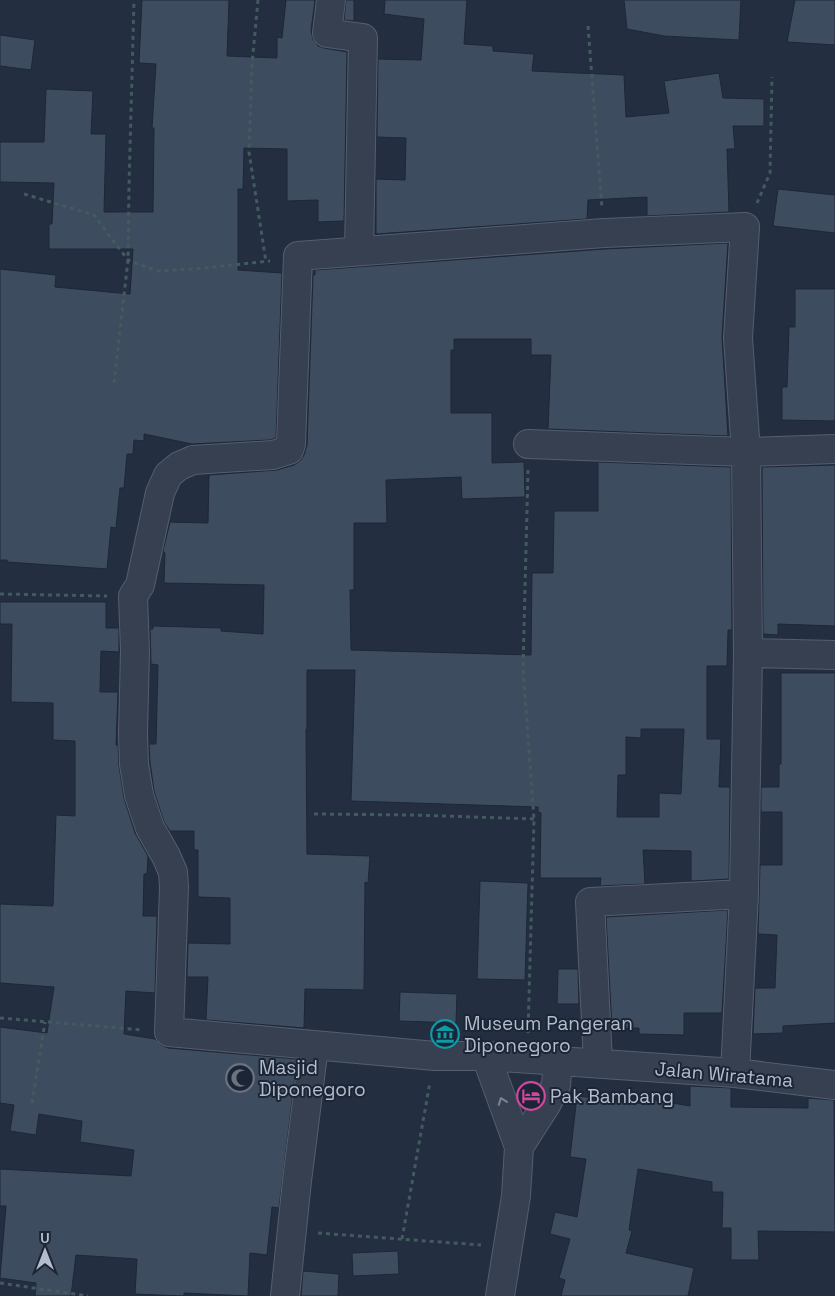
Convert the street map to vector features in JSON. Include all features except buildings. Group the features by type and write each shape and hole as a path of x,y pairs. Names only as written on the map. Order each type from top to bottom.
{"street":[{"path":"330,0 327,33 363,38 359,251"},
{"path":"169,1032 174,887 172,872 166,856 150,828 139,795 134,764 132,734 135,651 133,596 140,585 160,493 168,476 179,466 193,460 273,455 289,450 291,444 298,256 604,233 745,227 738,338 746,452 748,654 744,894 735,1073"},
{"path":"528,444 746,452 835,448"},
{"path":"748,654 835,656"},
{"path":"598,1062 590,902 744,894"},
{"name":"Jalan Wiratama","path":"169,1032 435,1056 486,1056 558,1062 598,1062 629,1067 735,1073 835,1085"},
{"path":"285,1296 314,1046"},
{"path":"486,1056 519,1147 516,1196 500,1296"},
{"path":"519,1147 546,1105 556,1085 558,1062"}],"path":[{"path":"114,383 128,260 128,186 134,0"},
{"path":"258,0 252,64 249,152 266,262"},
{"path":"588,26 604,233"},
{"path":"745,227 763,193 770,173 772,77"},
{"path":"24,194 94,216 128,260 157,271 266,262 298,256"},
{"path":"528,444 523,668 534,819 528,1058"},
{"path":"0,594 133,596"},
{"path":"314,814 534,819"},
{"path":"0,1018 169,1032"},
{"path":"32,1103 45,1022"},
{"path":"402,1239 435,1056"},
{"path":"292,1231 509,1247"},
{"path":"0,1282 88,1296"}],"place":[{"name":"Museum Pangeran Diponegoro","path":"445,1034"},
{"name":"Masjid Diponegoro","path":"240,1078"},
{"name":"Pak Bambang","path":"531,1096"}]}
